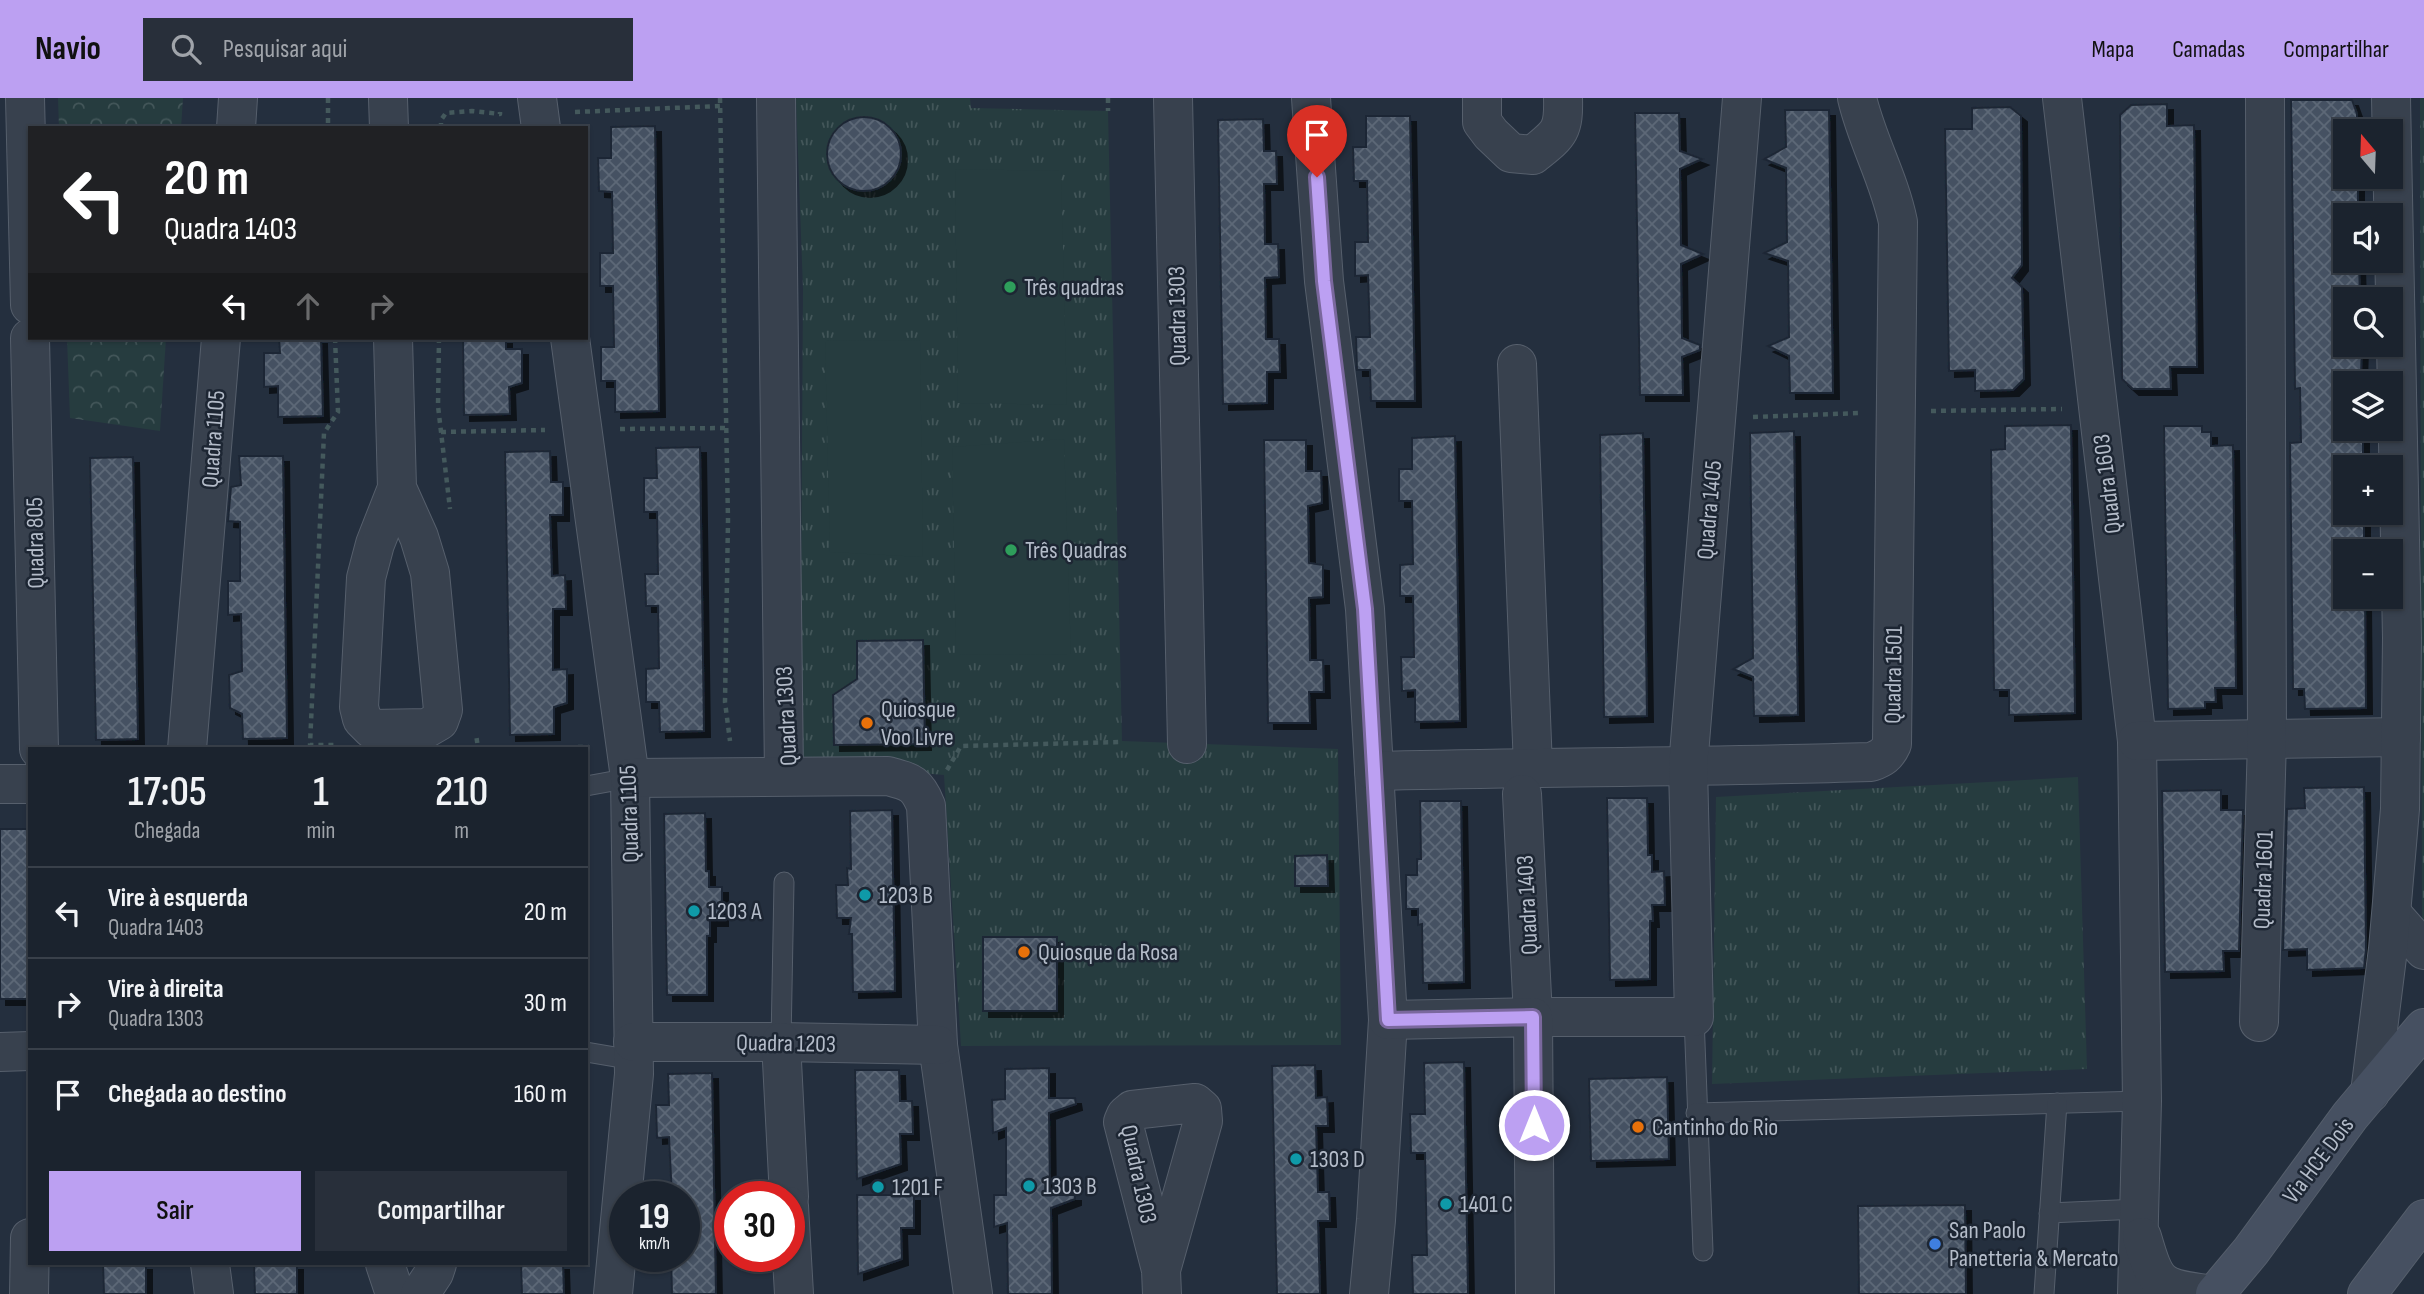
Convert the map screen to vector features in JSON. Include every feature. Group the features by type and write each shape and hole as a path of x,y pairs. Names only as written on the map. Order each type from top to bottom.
{"main road":[{"name":"Via HCE Dois","path":"2215,1294 2251,1251 2370,1093 2424,1028"},
{"path":"2367,1294 2424,1219"}],"street":[{"path":"26,98 28,201"},
{"path":"236,126 238,98"},
{"path":"378,98 403,98"},
{"name":"Quadra 1303","path":"776,98 784,776 888,776 910,782 920,791 926,806 938,1045 973,1294"},
{"name":"Quadra 1303","path":"1173,98 1187,744"},
{"path":"1311,98 1324,281 1365,609 1388,1020 1376,1220 1368,1294"},
{"path":"1482,98 1482,122 1491,134 1511,153 1533,155 1551,141 1564,124 1563,98"},
{"name":"Quadra 1405","path":"1688,767 1742,98"},
{"name":"Quadra 1501","path":"1688,767 1871,762 1889,752 1892,744 1898,222 1883,169 1864,128 1857,98"},
{"name":"Quadra 1603","path":"2062,98 2137,741"},
{"path":"2265,98 2267,739"},
{"path":"2370,1093 2392,914 2400,809 2402,638 2391,98"},
{"path":"388,99 388,126"},
{"name":"Quadra 805","path":"30,340 39,747"},
{"name":"Quadra 1105","path":"187,747 220,340"},
{"path":"393,340 397,488 419,537 430,573 443,710 439,721 427,728 372,729 362,719 359,707 366,578 374,544 397,488"},
{"name":"Quadra 1105","path":"570,340 627,762 634,1074 613,1294"},
{"path":"1517,364 1527,780"},
{"path":"2137,1294 2142,1101 2137,741 2401,737"},
{"name":"Quadra 1601","path":"2259,1022 2267,739"},
{"path":"627,762 784,776"},
{"path":"1374,771 1527,780 1688,767 1694,1017 1388,1020"},
{"name":"Quadra 1403","path":"1527,780 1533,1017 1535,1294"},
{"path":"0,784 28,784"},
{"path":"2392,914 2424,950"},
{"path":"781,1042 788,1181"},
{"name":"Quadra 1203","path":"633,1051 781,1042 938,1045"},
{"path":"0,1052 28,1051"},
{"path":"2139,1219 2153,1271 2160,1282 2175,1290 2208,1294"},
{"path":"29,1294 30,1265"},
{"path":"211,1265 214,1294"},
{"path":"385,1265 395,1294"},
{"path":"420,1294 435,1273 437,1265"},
{"path":"793,1272 794,1294"}],"lane":[{"path":"588,785 627,762"},
{"path":"781,1042 784,882"},
{"path":"1694,1017 1703,1251"},
{"path":"588,1052 633,1051"},
{"path":"1696,1113 2142,1101"},
{"path":"2045,1294 2057,1103"},
{"path":"2049,1213 2139,1219"}],"path":[{"path":"327,98 328,126"},
{"path":"720,98 727,520 725,702 730,748"},
{"path":"1108,98 1108,111"},
{"path":"500,106 500,114"},
{"path":"441,126 441,120 446,113 472,111 500,114 720,106"},
{"path":"944,774 961,746 1122,742"},
{"path":"306,747 310,744"},
{"path":"588,758 627,762"}],"green space":[{"path":"58,98 183,98 181,126 59,126"},
{"path":"796,98 970,98 971,108 1108,111 1122,741 1338,749 1341,1045 961,1046 944,775 800,762 803,289"},
{"path":"2420,98 2424,98 2424,928 2422,927"},
{"name":"Três quadras","path":"955,169 1061,171 1067,405 958,403"},
{"path":"67,340 166,340 160,431 70,418"},
{"path":"920,340 923,557 830,552 825,341"},
{"name":"Três Quadras","path":"1064,439 1071,655 956,654 952,447"},
{"path":"2078,777 2087,1069 1712,1084 1716,797"}],"building":[{"path":"2291,100 2352,100 2357,119 2333,119 2333,189 2358,189 2358,203 2333,203 2333,273 2359,273 2360,287 2333,287 2333,357 2362,357 2361,371 2333,371 2333,441 2363,441 2363,455 2333,455 2333,525 2364,525 2364,539 2333,539 2333,609 2365,609 2366,708 2305,709 2304,689 2293,689 2290,443 2301,442 2300,388 2295,389"},
{"path":"2167,104 2167,126 2194,125 2197,367 2170,367 2171,389 2133,389 2122,379 2120,115 2131,105"},
{"path":"2010,107 2021,116 2022,265 2012,278 2022,287 2024,379 2013,390 1975,391 1975,370 1949,371 1945,129 1972,129 1972,108"},
{"path":"1785,110 1829,110 1833,393 1790,393 1789,356 1768,346 1789,337 1788,261 1764,253 1787,242 1786,168 1764,159 1786,147"},
{"path":"1635,113 1679,113 1680,151 1702,159 1680,169 1681,245 1703,254 1681,264 1682,338 1700,345 1700,350 1682,357 1683,395 1640,395"},
{"path":"1366,116 1410,116 1415,401 1371,401 1370,370 1357,370 1356,337 1370,337 1368,275 1355,276 1355,242 1368,242 1367,181 1354,181 1353,147 1366,147"},
{"path":"864,117 885,123 895,133 901,154 895,175 885,185 864,191 843,185 833,175 827,154 833,133 843,123"},
{"path":"1263,119 1264,151 1276,151 1277,184 1264,184 1265,244 1278,244 1279,277 1265,278 1266,339 1279,339 1280,372 1267,372 1267,403 1223,404 1218,120"},
{"path":"655,126 659,411 615,412 615,381 601,381 601,347 614,347 613,286 600,286 600,253 613,253 612,192 599,191 598,158 611,158 611,127"},
{"path":"279,340 321,340 323,416 278,417 278,386 264,387 264,353 280,353"},
{"path":"463,340 506,340 506,349 522,349 522,383 509,387 510,414 464,415"},
{"path":"2071,425 2075,713 2009,715 2009,690 1994,690 1991,450 2005,449 2005,426"},
{"path":"2164,426 2202,426 2202,432 2211,432 2211,446 2233,445 2236,688 2215,688 2216,702 2205,702 2205,708 2168,709"},
{"path":"1794,431 1798,715 1754,716 1753,677 1733,669 1753,658 1750,433"},
{"path":"1643,433 1647,716 1604,717 1600,435"},
{"path":"1455,436 1460,721 1415,722 1415,690 1402,691 1401,657 1414,657 1413,596 1400,596 1400,565 1413,564 1412,501 1399,501 1399,469 1412,469 1412,438"},
{"path":"1264,440 1306,440 1306,471 1321,471 1322,503 1308,506 1309,563 1323,565 1323,597 1309,598 1310,660 1323,660 1324,692 1309,692 1310,723 1268,723"},
{"path":"700,447 704,731 660,732 659,702 646,702 646,669 659,668 658,606 646,606 645,574 658,574 657,512 644,512 644,478 657,478 656,448"},
{"path":"550,451 551,482 563,482 563,515 550,515 552,576 565,575 566,609 553,609 553,670 567,669 567,703 554,707 554,734 510,735 505,452"},
{"path":"239,456 283,456 287,738 243,739 242,714 230,708 229,675 242,671 241,614 228,615 228,581 240,581 240,522 228,521 231,487 241,485"},
{"path":"133,457 138,739 96,740 90,458"},
{"path":"923,640 925,744 834,745 833,695 857,679 857,641"},
{"path":"2364,787 2364,968 2307,970 2307,949 2283,950 2287,809 2305,808 2304,788"},
{"path":"2221,790 2221,810 2243,810 2239,951 2223,951 2224,971 2165,972 2162,791"},
{"path":"1607,798 1647,798 1648,855 1652,855 1652,872 1664,871 1665,905 1652,905 1650,979 1610,980"},
{"path":"1420,801 1461,801 1464,982 1423,983 1422,924 1418,925 1418,909 1406,909 1406,875 1417,875 1417,859 1421,859"},
{"name":"1203 B","path":"892,810 895,991 853,992 852,934 849,934 851,918 837,918 836,885 848,885 847,868 851,869 850,811"},
{"name":"1203 A","path":"705,813 706,871 709,871 709,887 722,887 722,920 710,920 710,936 707,936 707,995 667,995 664,814"},
{"path":"0,829 28,829 28,999 0,999"},
{"path":"1327,855 1328,886 1295,886 1295,856"},
{"path":"983,937 1057,937 1057,1011 983,1011"},
{"name":"1401 C","path":"1464,1062 1468,1294 1413,1294 1412,1255 1427,1255 1425,1153 1411,1153 1410,1114 1425,1114 1424,1063"},
{"name":"1303 D","path":"1315,1065 1316,1098 1327,1097 1328,1126 1316,1126 1318,1192 1329,1192 1330,1221 1318,1221 1320,1294 1277,1294 1272,1066"},
{"name":"1303 B","path":"1049,1068 1049,1098 1075,1098 1076,1104 1049,1113 1050,1195 1075,1195 1075,1199 1051,1208 1052,1294 1008,1294 1007,1223 994,1227 994,1195 1006,1195 1006,1128 993,1133 992,1100 1005,1099 1005,1069"},
{"path":"855,1070 899,1070 900,1101 912,1101 913,1134 900,1134 901,1164 857,1179"},
{"path":"712,1073 716,1294 672,1294 671,1272 700,1272 700,1181 671,1181 669,1137 657,1138 656,1105 669,1105 668,1074"},
{"path":"1667,1077 1669,1159 1591,1161 1589,1079"},
{"path":"857,1195 914,1195 914,1228 901,1228 902,1259 858,1274"},
{"path":"1965,1205 1966,1294 1859,1294 1858,1206"},
{"path":"103,1265 146,1265 146,1294 104,1294"},
{"path":"254,1265 297,1265 297,1294 255,1294"},
{"path":"521,1265 563,1265 564,1294 522,1294"}],"place":[{"name":"Três quadras","path":"1010,287"},
{"name":"Três Quadras","path":"1011,550"},
{"name":"Quiosque Voo Livre","path":"867,723"},
{"name":"1203 B","path":"865,895"},
{"name":"1203 A","path":"694,911"},
{"name":"Quiosque da Rosa","path":"1024,952"},
{"name":"Cantinho do Rio","path":"1638,1127"},
{"name":"1303 D","path":"1296,1159"},
{"name":"1303 B","path":"1029,1186"},
{"name":"1201 F","path":"878,1187"},
{"name":"1401 C","path":"1446,1204"},
{"name":"San Paolo Panetteria & Mercato","path":"1935,1244"}],"route":[{"path":"1317,177 1324,281 1365,609 1388,1020 1533,1017 1534,1125"}]}
